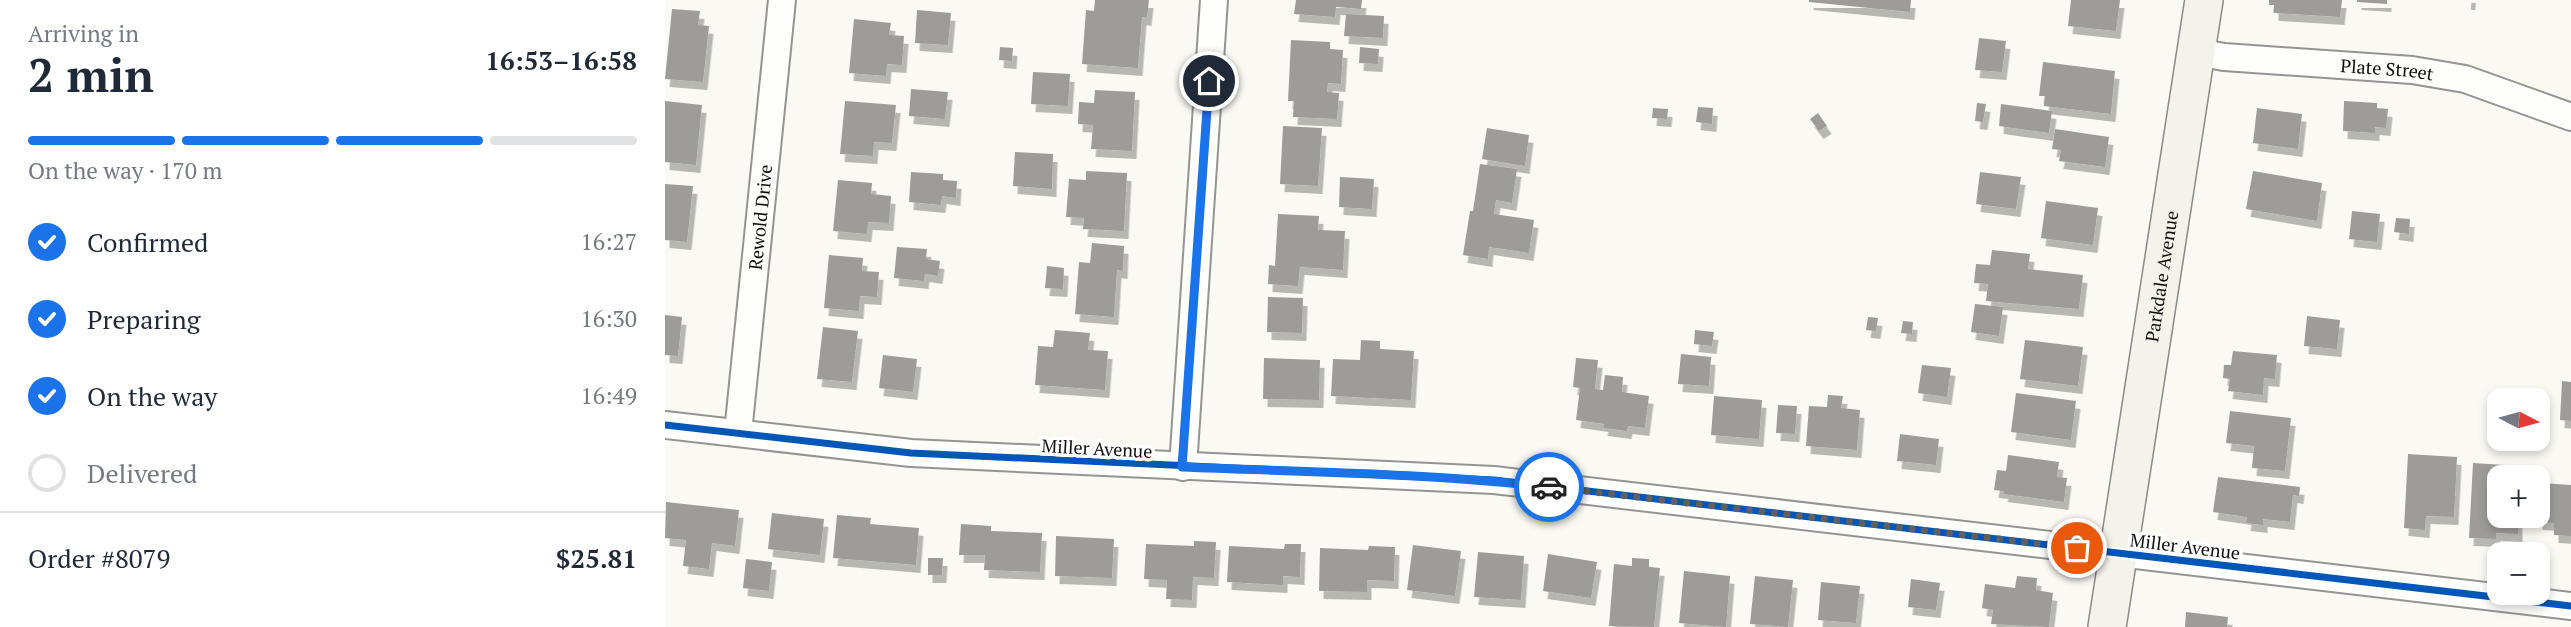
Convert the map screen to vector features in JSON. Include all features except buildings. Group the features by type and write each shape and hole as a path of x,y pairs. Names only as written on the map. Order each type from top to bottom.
{"main road":[{"name":"Parkdale Avenue","path":"2107,627 2204,0"}],"street":[{"name":"Rewold Drive","path":"738,433 782,0"},
{"path":"1182,467 1215,0"},
{"name":"Plate Street","path":"2196,52 2224,57 2441,74 2465,79 2571,117"},
{"name":"Miller Avenue","path":"665,425 911,453 1494,480 2571,606"}],"path":[{"path":"2473,10 2474,0"}],"cycle path":[{"path":"665,425 911,453 1494,480 2571,606"}],"way so far":[{"path":"1549,487 2077,548"}],"route":[{"path":"1209,81 1182,467 1410,475 1494,480 1549,487"}]}
